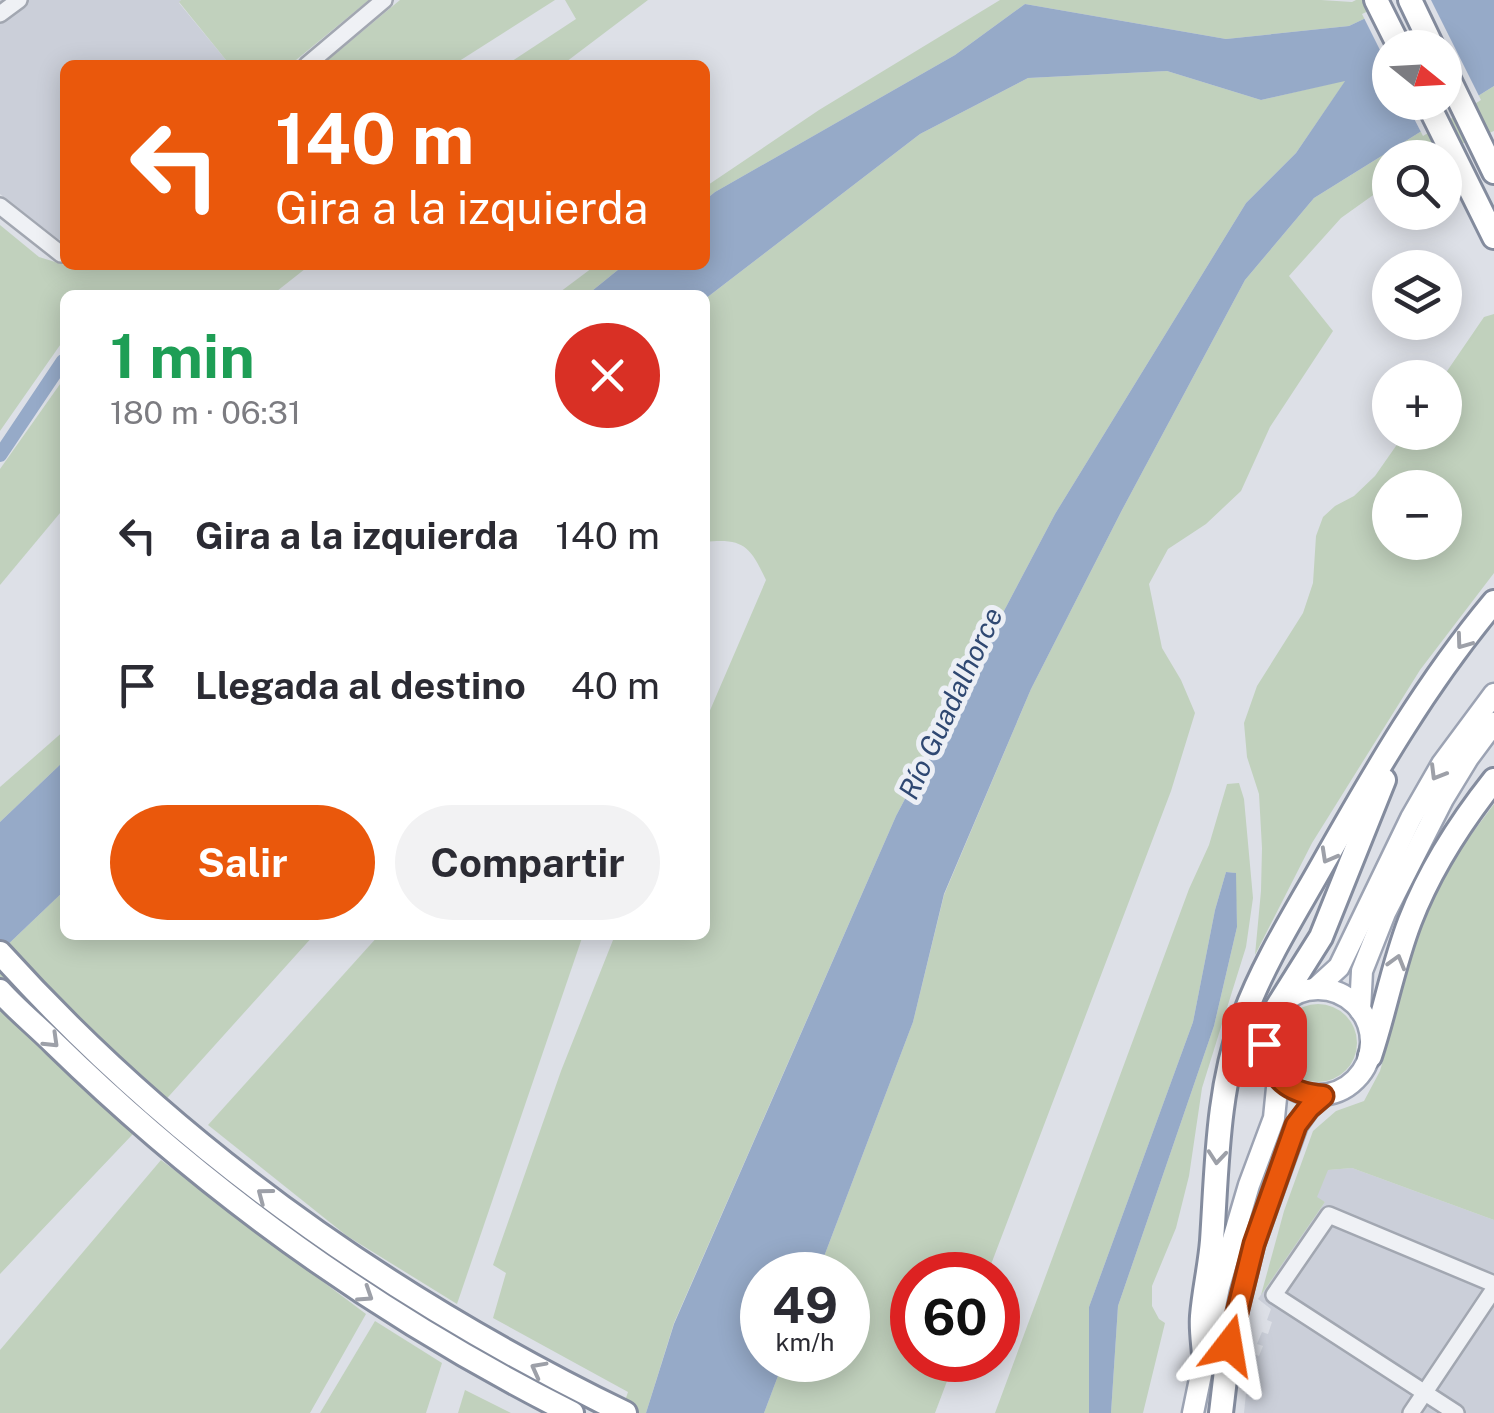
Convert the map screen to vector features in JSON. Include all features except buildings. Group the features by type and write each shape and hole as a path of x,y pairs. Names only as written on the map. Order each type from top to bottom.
{"highway":[{"path":"1376,0 1391,30"},
{"path":"1410,0 1424,30"},
{"path":"1462,105 1494,168"},
{"path":"1436,120 1494,237"},
{"path":"1204,1354 1202,1319 1220,1123 1243,1018 1269,961 1358,800 1433,683 1494,602"},
{"path":"1277,1008 1321,938 1384,780 1433,683"},
{"path":"1370,1056 1410,920 1442,853 1494,780"},
{"path":"0,952 112,1067 259,1192 418,1300 534,1368 625,1413"},
{"path":"0,991 108,1095 245,1210 389,1310 572,1413"},
{"path":"1218,1413 1229,1345"}],"main road":[{"path":"1323,1096 1286,1086 1278,1078 1268,1062 1264,1044 1267,1026 1277,1008 1290,996 1316,988 1339,966 1411,818 1442,764 1494,694"},
{"path":"1360,1010 1362,971 1385,914 1442,799 1494,724"},
{"path":"1229,1345 1254,1244 1296,1125 1323,1096 1353,1082 1370,1056 1372,1042 1360,1010 1342,994 1316,988"},
{"path":"1193,1413 1234,1235 1274,1118 1278,1078"}],"street":[{"path":"0,14 19,0"},
{"path":"313,60 384,0"},
{"path":"0,206 60,253"},
{"path":"1411,1413 1424,1392 1494,1286 1329,1215 1274,1295 1424,1392 1456,1413"}],"shaded area":[{"path":"0,0 181,0 179,3 226,60 60,60 60,240 0,194"},
{"path":"1352,1168 1494,1220 1494,1413 1244,1413 1254,1370 1249,1367 1254,1354 1259,1356 1263,1346 1257,1344 1262,1332 1268,1334 1272,1322 1267,1320 1271,1309 1258,1299 1325,1202 1316,1198 1327,1170"}],"green space":[{"path":"369,0 296,60 226,60 179,2"},
{"path":"400,0 555,0 461,60 328,60"},
{"path":"565,0 648,0 569,60 514,60 576,19"},
{"path":"1000,0 1404,0 1349,26 1226,39 1025,4 955,55 710,196 710,184 819,110"},
{"path":"1167,71 1261,100 1346,80 1296,153 1246,203 1055,514 896,816 674,1323 646,1413 621,1413 628,1392 493,1318 506,1273 493,1265 561,1071 613,940 710,940 710,710 766,580 744,547 728,541 710,542 710,295 920,134 1028,78"},
{"path":"1494,86 1494,131 1462,144 1462,140 1407,140 1439,120 1462,120 1462,106"},
{"path":"1372,162 1372,196 1341,218 1289,276 1333,331 1270,427 1241,491 1206,524 1168,549 1149,584 1162,648 1195,713 1171,791 996,1252 890,1252 890,1382 947,1382 935,1413 764,1413 776,1382 870,1382 870,1252 826,1252 913,1022 944,895 1031,689 1122,510 1245,280 1314,198"},
{"path":"0,225 39,257 60,263 60,270 304,270 278,290 60,290 60,345 0,431"},
{"path":"589,270 618,270 593,290 563,290"},
{"path":"1494,314 1494,573 1420,670 1312,843 1255,955 1262,848 1259,794 1247,757 1244,723 1257,686 1303,613 1313,583 1316,536 1323,517 1335,506 1354,496 1372,479 1372,560 1462,560 1462,470 1379,470 1393,450 1462,450 1462,360 1455,360 1484,317"},
{"path":"60,384 60,513 0,585 0,469"},
{"path":"60,734 60,765 0,822 0,787"},
{"path":"1239,783 1244,799 1253,898 1246,947 1202,1088 1189,1176 1176,1228 1152,1286 1152,1306 1165,1323 1143,1413 1111,1413 1118,1306 1214,1026 1237,927 1235,873 1226,872 1193,1022 1089,1307 1089,1413 995,1413 1006,1382 1020,1382 1020,1345 1189,889 1209,845 1227,784"},
{"path":"1494,804 1494,1220 1352,1168 1328,1170 1317,1197 1325,1202 1261,1295 1284,1211 1313,1131 1336,1111 1364,1101 1380,1071 1420,926 1453,859"},
{"path":"60,895 60,940 310,940 170,1095 0,1274 0,952"},
{"path":"374,940 581,940 457,1304 347,1236 208,1125"},
{"path":"1318,1004 1346,1015 1357,1043 1346,1071 1318,1082 1290,1071 1279,1043 1290,1015"},
{"path":"161,1160 366,1314 310,1413 0,1413 0,1350"},
{"path":"375,1321 442,1363 426,1413 320,1413"},
{"path":"465,1390 511,1413 458,1413"}],"water":[{"path":"1404,0 1494,0 1494,86 1462,106 1462,30 1372,30 1372,120 1439,120 1407,140 1372,140 1372,162 1314,198 1245,280 1122,510 1031,689 944,894 913,1022 826,1252 740,1252 740,1382 776,1382 764,1413 646,1413 674,1324 896,816 1055,514 1246,203 1296,153 1345,81 1261,100 1167,71 1028,78 920,134 710,295 710,290 593,290 618,270 710,270 710,196 955,55 1025,4 1226,39 1349,26"},
{"path":"60,765 60,895 0,952 0,822"},
{"path":"1226,872 1236,873 1237,927 1214,1026 1118,1306 1111,1413 1089,1413 1089,1307 1193,1022"}],"pier":[{"path":"1392,0 1431,0 1446,30 1372,30 1372,34 1362,14"},
{"path":"1462,62 1481,100 1462,112"},
{"path":"1415,120 1449,120 1423,136"}],"waterway":[{"path":"0,455 60,365"}],"route":[{"path":"1229,1345 1254,1244 1296,1125 1323,1096 1286,1086 1268,1062 1264,1044"}],"water label":[{"name":"Río Guadalhorce","path":"950,703"}]}
